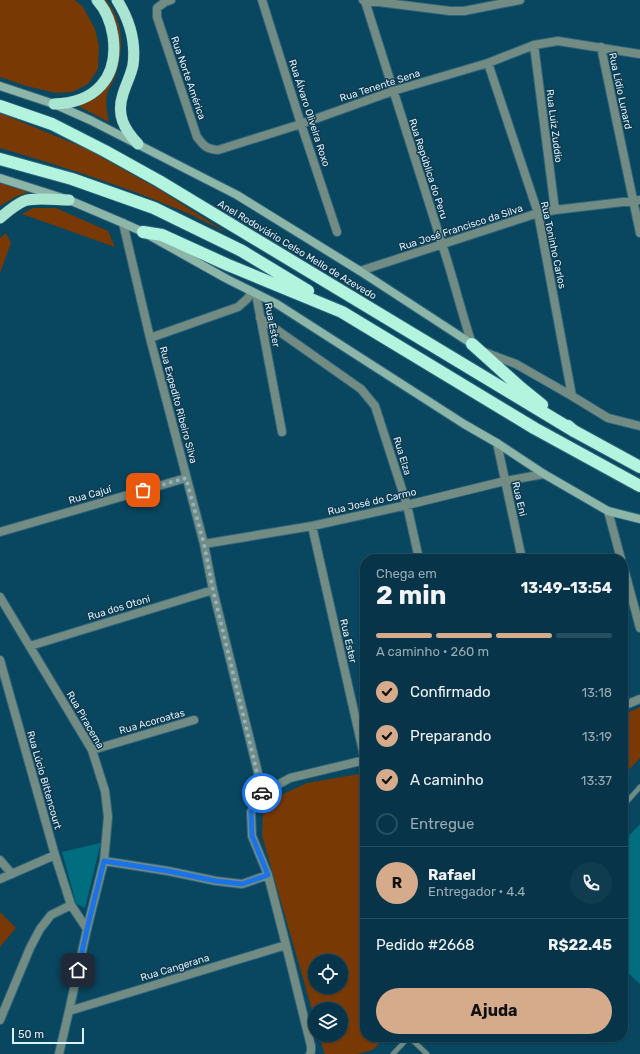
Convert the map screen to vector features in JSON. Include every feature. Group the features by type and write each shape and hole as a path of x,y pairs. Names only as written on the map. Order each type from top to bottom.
{"highway":[{"path":"54,104 72,102 88,95 102,85 110,71 114,53 112,30 106,13 97,0"},
{"path":"117,0 125,14 133,43 132,66 121,99 120,114 127,131 138,144"},
{"name":"Anel Rodoviário Celso Mello de Azevedo","path":"0,106 52,124 159,181 574,431"},
{"path":"0,158 72,179 154,208 242,251 534,428 640,486"},
{"path":"0,218 25,200 39,198 69,200"},
{"path":"143,232 162,235 228,265 342,312"},
{"path":"475,347 521,388 574,431 640,467"}],"main road":[{"name":"Anel Rodoviário Celso Mello de Azevedo","path":"0,86 54,104 90,120 237,195 360,271 475,347"},
{"path":"0,178 69,200 143,232 277,304 544,474 608,510 640,519"}],"street":[{"name":"Rua Norte América","path":"171,0 165,2 157,8 156,17 197,137 203,145 210,149"},
{"name":"Rua Álvaro Oliveira Roxo","path":"262,0 337,232"},
{"path":"364,0 450,11 464,11 520,0"},
{"name":"Rua República do Peru","path":"364,0 442,244 465,324 475,347"},
{"name":"Rua Tenente Sena","path":"210,149 218,150 301,124 393,91 488,63 534,45 558,41 601,48"},
{"name":"Rua Luiz Zuddio","path":"534,45 555,210"},
{"path":"601,48 640,54"},
{"name":"Rua Lídio Lunard","path":"601,48 637,201 640,233"},
{"name":"Rua Toninho Carlos","path":"488,63 538,213 572,393"},
{"name":"Rua José Francisco da Silva","path":"360,271 538,213 637,201"},
{"name":"Rua Expedito Ribeiro Silva","path":"123,223 150,338 204,544 213,590 262,793"},
{"path":"150,338 238,306 254,293"},
{"name":"Rua Ester","path":"254,293 282,432"},
{"name":"Rua Elza","path":"260,318 361,389 376,406 407,505 418,554"},
{"path":"475,347 516,364 572,393 608,418 640,426"},
{"name":"Rua Eni","path":"497,443 521,554"},
{"name":"Rua José do Carmo","path":"204,544 312,526 505,481 544,474"},
{"name":"Rua Cajuí","path":"0,532 186,478"},
{"path":"608,510 620,554"},
{"name":"Rua Ester","path":"312,526 360,738"},
{"path":"628,584 640,628"},
{"name":"Rua dos Otoni","path":"30,646 213,590"},
{"name":"Rua Piracema","path":"0,596 92,750 105,790 108,817 104,861 59,1054"},
{"name":"Rua Lúcio Bittencourt","path":"0,660 55,855 71,905 87,929"},
{"path":"628,704 640,699"},
{"name":"Rua Acoroatas","path":"92,750 194,720"},
{"path":"310,1054 311,1046 268,875 252,836 251,812 262,793 290,778 360,761"},
{"path":"0,879 55,855"},
{"path":"0,860 12,874"},
{"path":"104,861 168,871 216,881 242,884 268,875"},
{"path":"0,1020 30,948 40,929 51,916 71,905"},
{"name":"Rua Cangerana","path":"70,1011 286,945"}],"lane":[{"path":"628,800 640,787"},
{"path":"393,1054 404,1042"},
{"path":"414,1042 427,1054"}],"shaded area":[{"path":"0,0 75,0 83,7 95,29 99,46 98,69 88,84 72,92 56,93 26,86 0,77"},
{"path":"101,0 106,0 112,8 121,36 119,65 106,97 106,108 109,122 78,106 98,93 114,71"},
{"path":"0,113 87,149 160,190 229,234 186,213 136,192 0,148"},
{"path":"0,183 32,191 17,196 0,206"},
{"path":"33,208 56,208 108,231 115,247 22,214"},
{"path":"6,233 11,243 0,273 0,238"},
{"path":"640,707 640,758 628,771 628,713"},
{"path":"360,774 360,1042 380,1042 373,1050 357,1054 325,1054 321,1042 348,1042 348,1002 310,1002 262,836 263,813 275,798 307,783"},
{"path":"0,912 16,928 0,947"}],"building":[{"path":"640,824 640,984 628,973 628,837"},
{"path":"100,843 85,908 76,903 62,852"}],"way so far":[{"path":"143,490 186,478 204,544 213,590 262,793"}],"route":[{"path":"78,970 104,861 168,871 216,881 242,884 268,875 252,836 251,812 262,793"}]}
